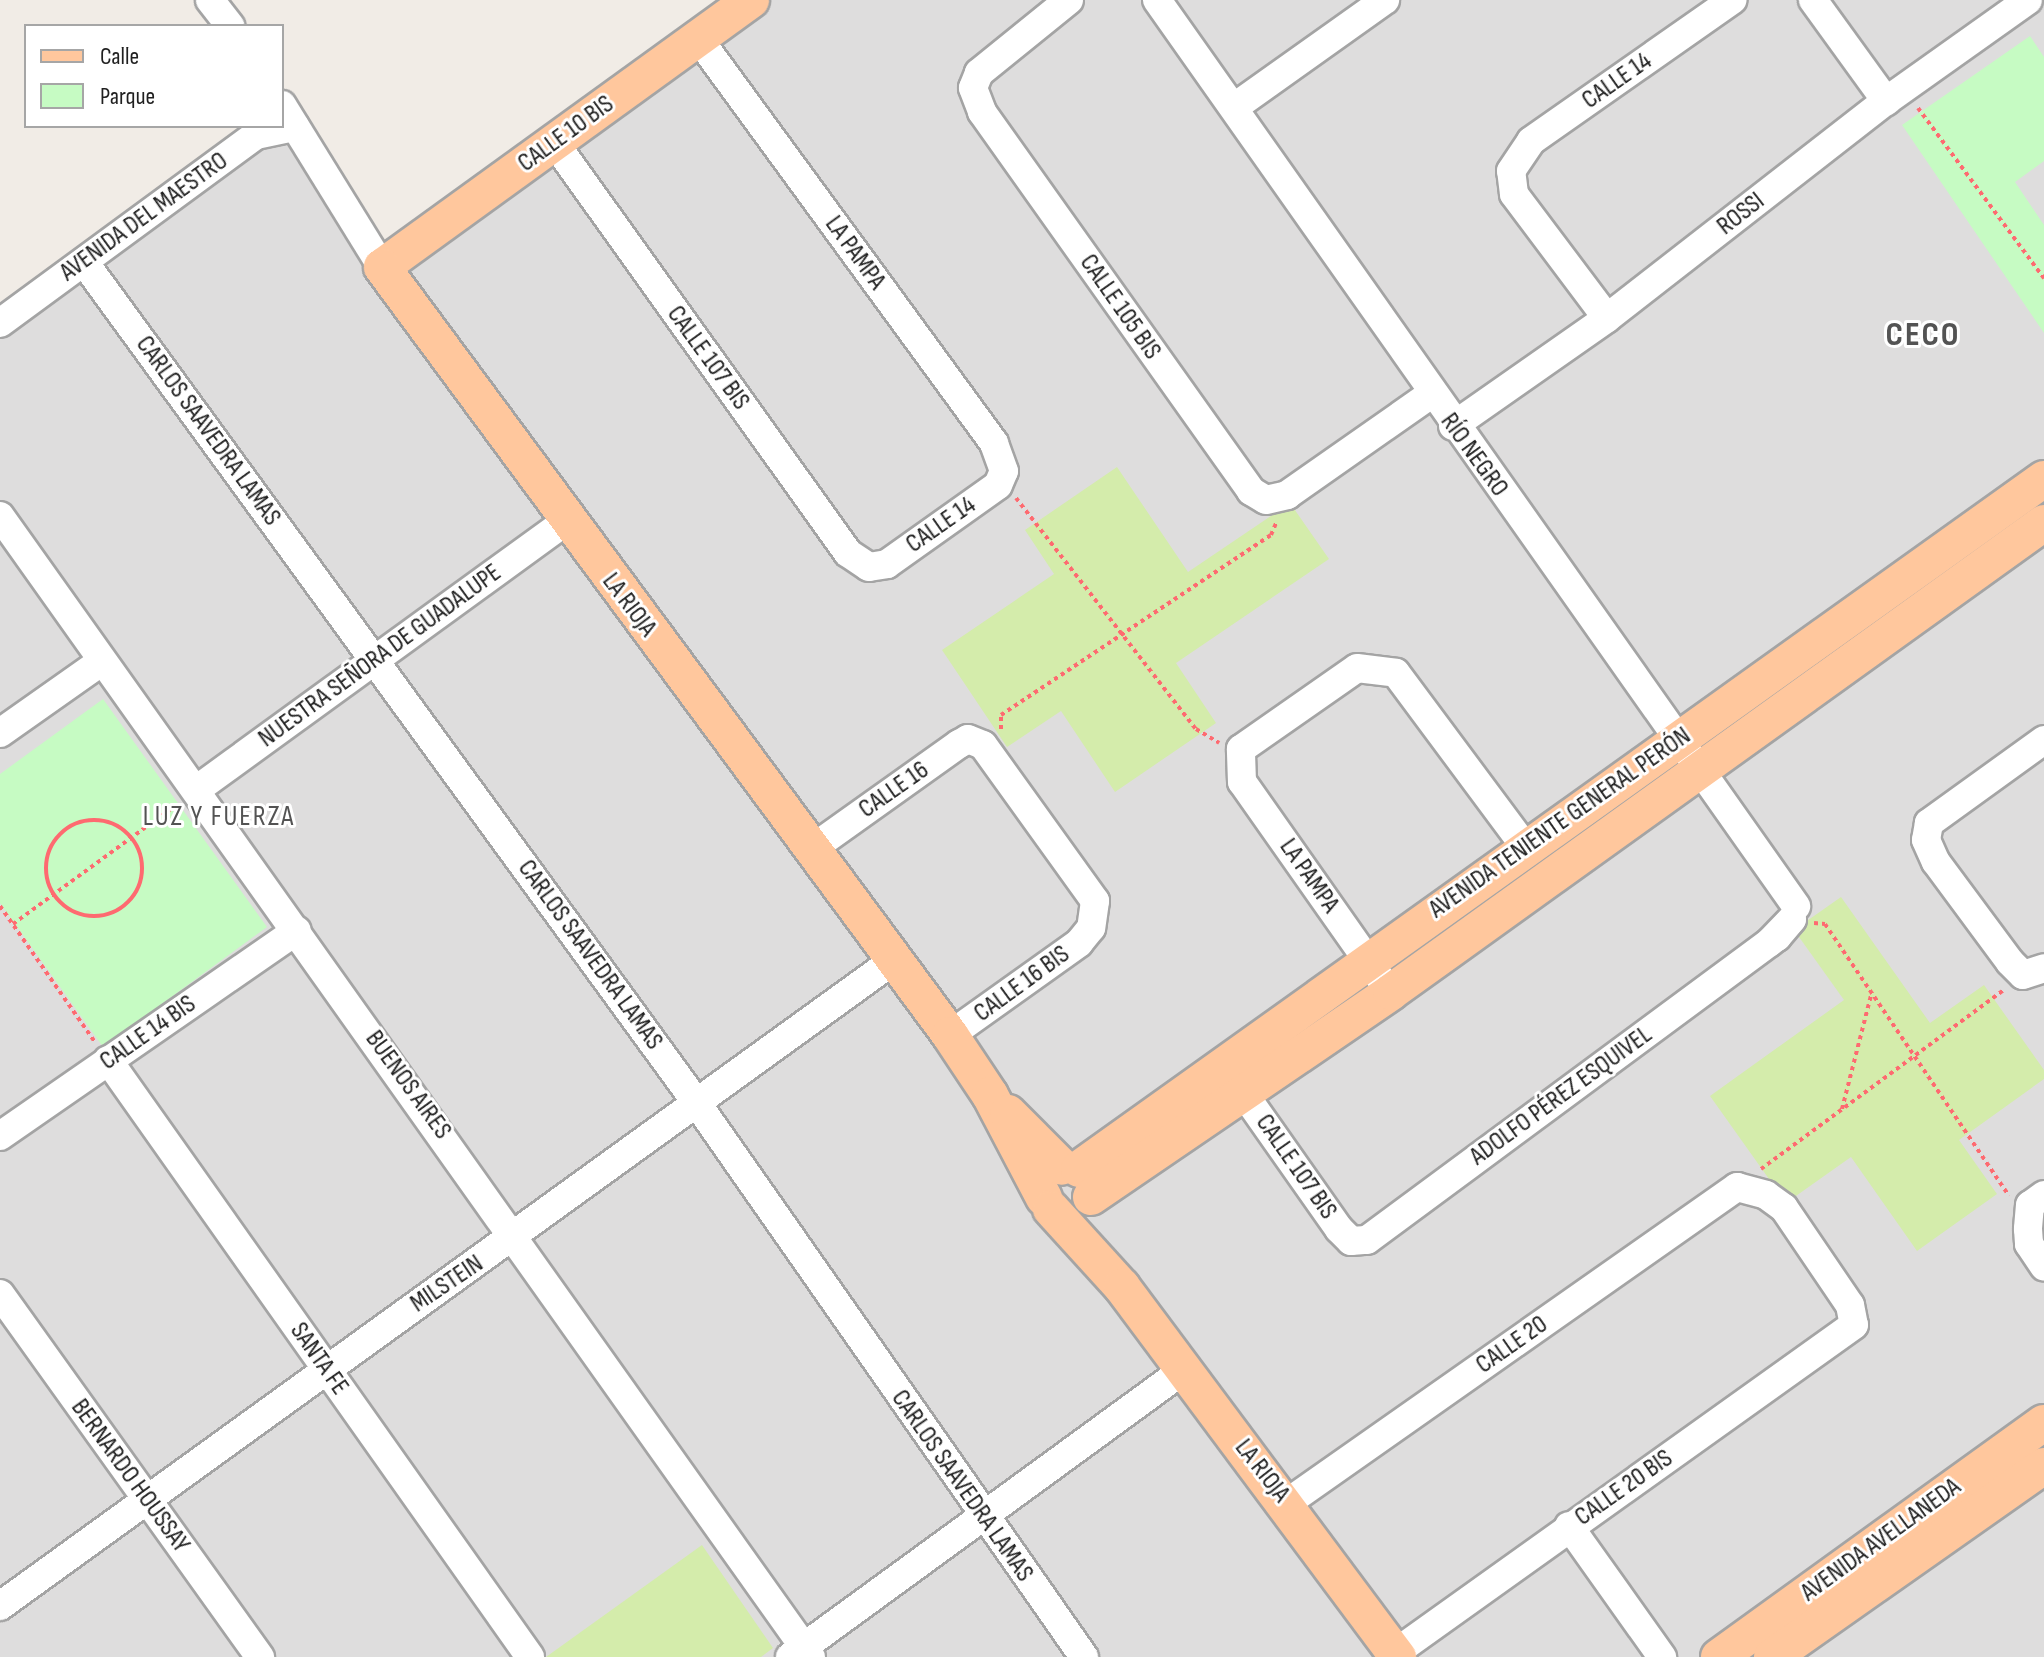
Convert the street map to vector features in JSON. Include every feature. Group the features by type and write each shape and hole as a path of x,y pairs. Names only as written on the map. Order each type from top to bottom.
{"main road":[{"name":"CALLE 10 BIS","path":"382,267 751,0"},
{"name":"LA RIOJA","path":"382,267 565,522 813,848 950,1035 990,1095 1048,1203 1122,1287 1287,1503 1396,1655"},
{"name":"AVENIDA TENIENTE GENERAL PERÓN","path":"1080,1184 1367,959 2044,479"},
{"name":"AVENIDA TENIENTE GENERAL PERÓN","path":"1080,1184 1242,1091 1391,992 2044,523"},
{"name":"LA RIOJA","path":"990,1095 1080,1184 1122,1287"},
{"path":"1048,1203 1045,1182 1080,1184"},
{"name":"AVENIDA AVELLANEDA","path":"1719,1657 2044,1423"},
{"name":"AVENIDA AVELLANEDA","path":"1772,1657 2044,1466"}],"street":[{"path":"210,0 228,24"},
{"name":"CALLE 105 BIS","path":"1069,0 979,73 973,88 982,112 1251,491 1266,500 1287,495"},
{"name":"RÍO NEGRO","path":"1157,0 1236,106 1453,426 1682,738 1794,913"},
{"path":"1236,106 1385,0"},
{"name":"CALLE 14","path":"1607,318 1514,194 1511,171 1531,141 1732,0"},
{"path":"1813,0 1896,95"},
{"name":"ROSSI","path":"1453,426 1607,318 1896,95 2028,0"},
{"name":"LA PAMPA","path":"698,38 994,443 1001,478"},
{"name":"LA RIOJA","path":"288,116 382,267"},
{"name":"AVENIDA DEL MAESTRO","path":"0,323 268,128"},
{"name":"CALLE 107 BIS","path":"554,142 848,553 869,567"},
{"name":"CARLOS SAAVEDRA LAMAS","path":"84,262 696,1102 983,1519 1084,1657"},
{"path":"1287,495 1431,394"},
{"name":"CALLE 14","path":"869,567 887,564 1001,478"},
{"name":"BUENOS AIRES","path":"0,516 516,1236 802,1654"},
{"name":"NUESTRA SEÑORA DE GUADALUPE","path":"196,790 565,522"},
{"path":"0,733 102,661"},
{"path":"1237,754 1357,668 1396,673 1525,847"},
{"path":"2034,972 1936,862 1926,840 1929,823 2044,740"},
{"name":"CALLE 16","path":"813,848 959,744 980,742"},
{"name":"CALLE 16 BIS","path":"950,1035 1079,943 1091,928 1095,901 980,742"},
{"name":"LA PAMPA","path":"1237,754 1242,782 1391,992"},
{"name":"ADOLFO PÉREZ ESQUIVEL","path":"1351,1241 1367,1240 1769,943 1794,913"},
{"name":"CALLE 14 BIS","path":"0,1136 297,930"},
{"name":"MILSTEIN","path":"0,1606 325,1368 516,1236 894,960"},
{"name":"SANTA FE","path":"108,1060 530,1657"},
{"name":"CALLE 107 BIS","path":"1242,1091 1351,1241"},
{"name":"CALLE 20 BIS","path":"1396,1655 1569,1526 1854,1325 1850,1305 1784,1208 1766,1195 1737,1187"},
{"name":"CALLE 20","path":"1287,1503 1737,1187"},
{"path":"2044,1195 2030,1205 2028,1229 2029,1244 2044,1266"},
{"name":"BERNARDO HOUSSAY","path":"0,1294 260,1657"},
{"path":"802,1654 1183,1370"},
{"path":"1569,1526 1662,1657"}],"path":[{"path":"1896,95 2044,278"},
{"path":"1001,478 1196,729 1237,754"},
{"path":"980,742 1002,733 1001,715 1271,535 1287,495"},
{"path":"13,924 196,790"},
{"path":"103,820 133,836 142,865 141,880 125,905 96,916 81,914 55,896 47,875 49,850 71,825 103,820"},
{"path":"0,906 108,1060"},
{"path":"1794,913 1825,924 2028,1229"},
{"path":"1737,1187 2034,972"},
{"path":"1841,1111 1871,995"}],"shaded area":[{"path":"751,0 2044,0 2044,1657 0,1657 0,323 256,135 295,127 381,267"}],"green space":[{"path":"2030,36 2044,57 2044,161 2015,182 2044,225 2044,333 1902,125"},
{"path":"1117,467 1188,572 1290,503 1329,559 1176,663 1216,723 1115,792 1061,711 1007,747 942,650 1054,574 1025,530"},
{"path":"103,699 267,927 103,1047 0,903 0,774"},
{"path":"1650,777 1653,781 1410,960 1406,955"},
{"path":"1841,897 1930,1023 1984,985 2044,1070 2044,1079 1959,1140 1997,1194 1917,1251 1851,1157 1786,1203 1710,1096 1844,1000 1794,930"},
{"path":"702,1545 773,1648 761,1657 546,1657"}],"district":[{"name":"CECO","path":"1923,335"},
{"name":"LUZ Y FUERZA","path":"219,817"}]}
